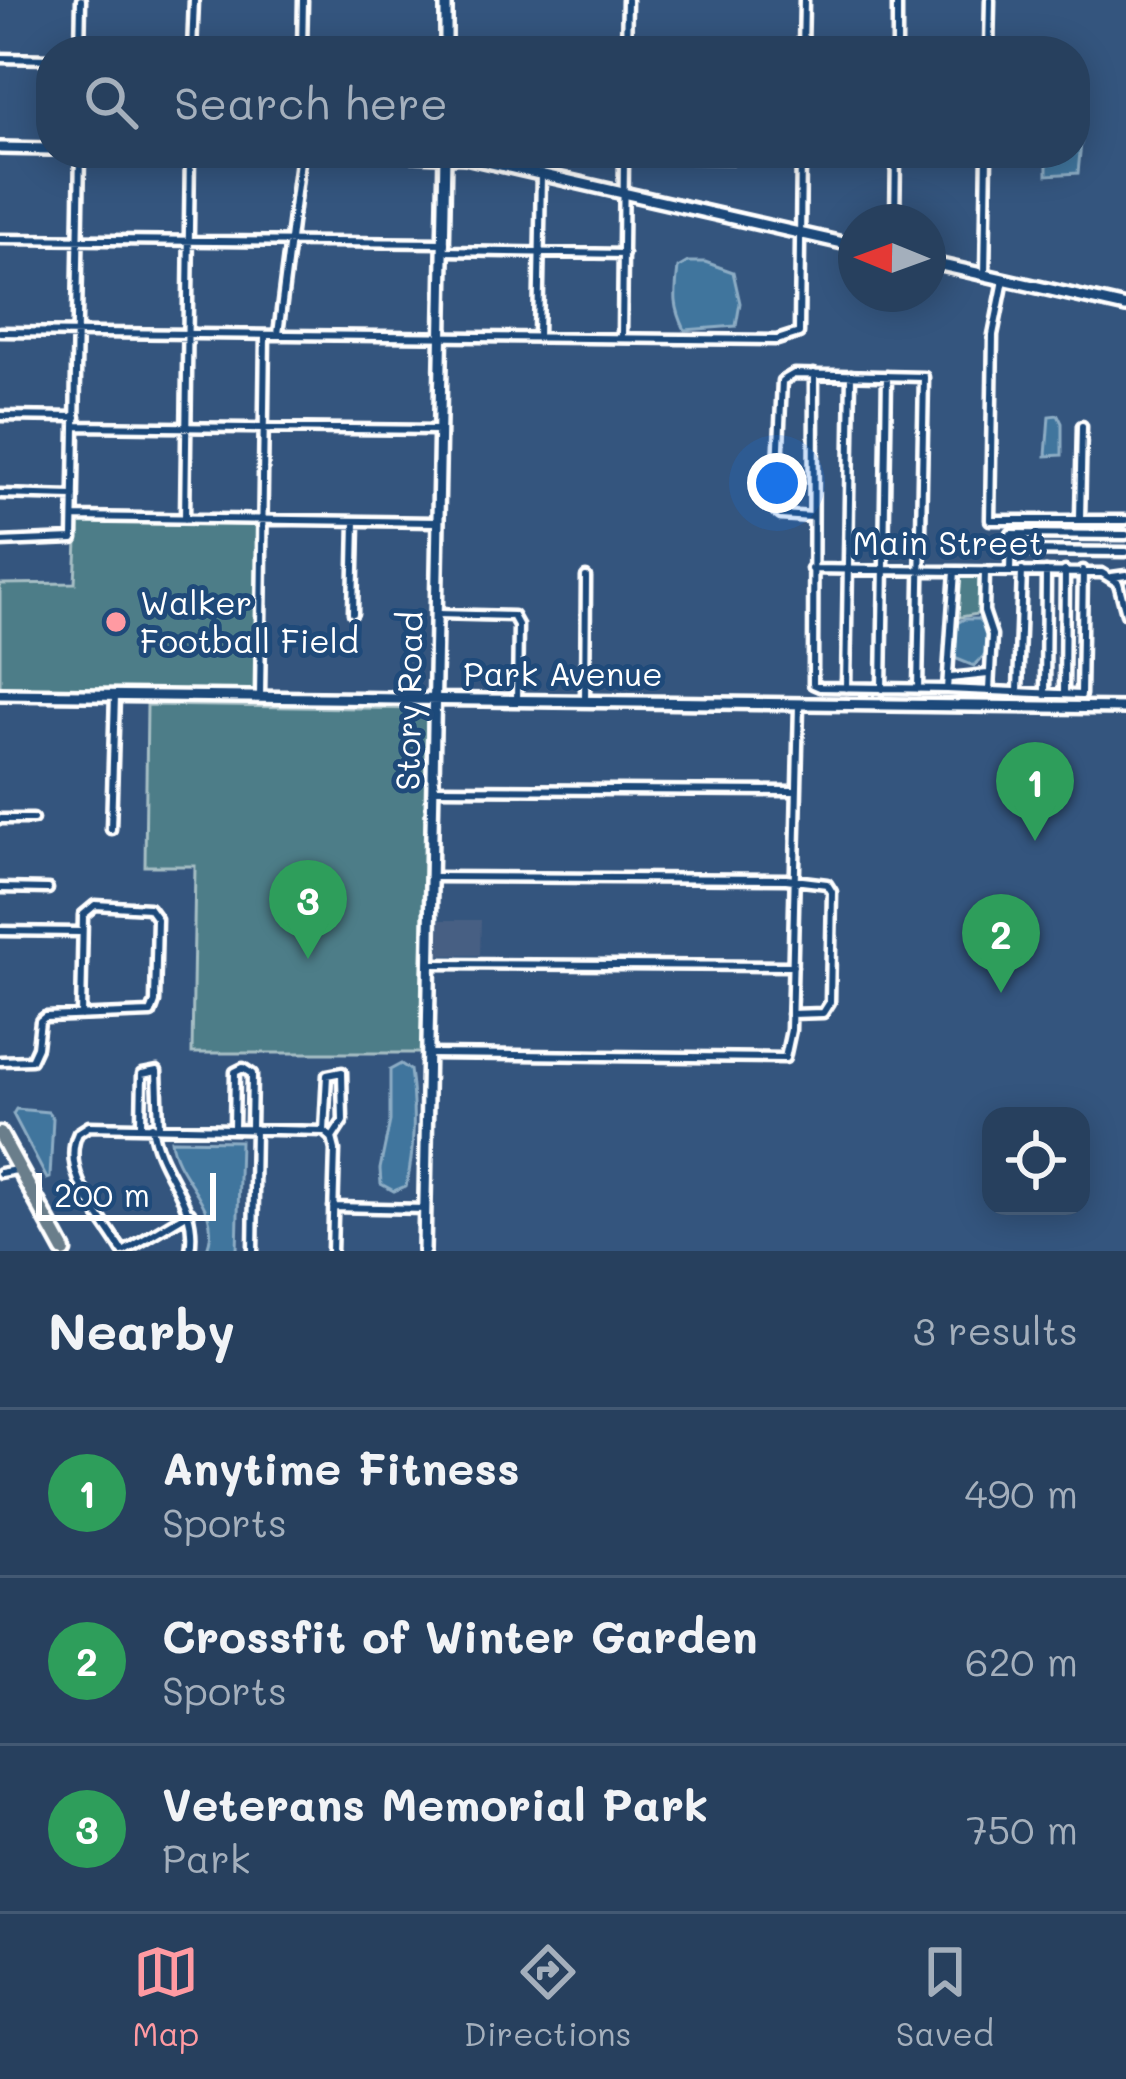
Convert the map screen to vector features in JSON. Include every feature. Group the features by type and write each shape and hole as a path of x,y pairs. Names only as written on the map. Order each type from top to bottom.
{"main road":[{"path":"0,1134 64,1251"}],"street":[{"path":"80,36 81,0"},
{"path":"193,36 194,0"},
{"path":"302,36 303,0"},
{"path":"446,0 446,36"},
{"path":"626,0 626,36"},
{"path":"803,36 804,0"},
{"path":"897,0 897,36"},
{"path":"989,36 990,0"},
{"path":"0,58 36,59"},
{"path":"0,148 36,149"},
{"path":"0,542 74,539 80,168"},
{"path":"185,519 190,168"},
{"path":"278,335 299,168"},
{"name":"Story Road","path":"424,1251 445,168"},
{"path":"515,168 838,242"},
{"path":"622,338 624,168"},
{"path":"0,332 777,340 799,333 801,168"},
{"path":"895,204 896,168"},
{"path":"985,276 987,168"},
{"path":"538,339 541,174"},
{"path":"0,239 290,242 624,254"},
{"path":"946,266 1126,307"},
{"path":"1004,280 993,335 989,520 1126,520"},
{"path":"260,698 265,336"},
{"path":"812,517 776,511 782,381 794,374 924,377 918,689"},
{"path":"814,374 811,679 820,687 1081,695 1083,571"},
{"path":"846,688 850,375"},
{"path":"882,688 887,376"},
{"path":"0,416 187,427 441,430"},
{"path":"1080,520 1082,426"},
{"path":"0,494 74,496"},
{"path":"74,517 439,522"},
{"path":"353,613 355,521"},
{"path":"1010,571 1011,534 1126,535"},
{"path":"1011,551 1126,552"},
{"name":"Main Street","path":"811,569 1126,575"},
{"path":"947,689 955,571"},
{"path":"985,571 984,611 992,640 988,690"},
{"path":"1018,691 1022,571"},
{"path":"1064,695 1065,571"},
{"path":"1045,695 1046,572"},
{"path":"585,701 586,577"},
{"path":"1112,577 1126,613"},
{"path":"437,614 513,616 518,625 517,701"},
{"path":"950,678 989,674"},
{"name":"Park Avenue","path":"0,694 1126,708"},
{"path":"111,829 115,695"},
{"path":"429,1054 785,1058 793,966 799,704"},
{"path":"434,789 797,791"},
{"path":"0,819 33,819"},
{"path":"432,877 821,882 831,887 830,1002 823,1013 791,1014"},
{"path":"0,888 48,889"},
{"path":"0,1061 31,1060 45,1017 143,1015 154,1009 157,919 149,908 95,905 83,915 81,1016"},
{"path":"0,931 81,932"},
{"path":"430,964 793,966"},
{"path":"234,1127 235,1072 243,1067 252,1074 253,1251"},
{"path":"141,1126 142,1074 157,1071 155,1126 162,1167 190,1212 194,1225 190,1251"},
{"path":"324,1131 327,1075 343,1072 344,1121 332,1138 332,1251"},
{"path":"190,1212 124,1251 80,1184 73,1144 89,1126 253,1127 324,1131 332,1138"},
{"path":"0,1173 20,1169"},
{"path":"333,1207 425,1210"}],"shaded area":[{"path":"1047,168 1078,168 1078,173 1047,175"},
{"path":"688,262 705,262 733,272 740,303 736,326 685,330 676,300 678,268"},
{"path":"1058,415 1062,455 1046,456 1049,416"},
{"path":"978,619 988,629 988,652 974,666 952,657 954,625"},
{"path":"440,920 481,920 480,955 439,955"},
{"path":"401,1064 410,1070 413,1144 406,1186 394,1191 381,1184 380,1169 390,1121 390,1070"},
{"path":"16,1109 48,1112 53,1118 50,1178 13,1114"},
{"path":"171,1140 240,1141 237,1251 206,1251 210,1221"}],"green space":[{"path":"78,521 258,524 256,693 0,689 0,584 75,583"},
{"path":"961,575 983,575 982,613 956,618"},
{"path":"147,705 427,709 421,1053 192,1053 195,866 145,866"}],"place":[{"name":"Walker Football Field","path":"116,622"},
{"name":"Anytime Fitness","path":"1035,841"},
{"name":"Veterans Memorial Park","path":"308,959"},
{"name":"Crossfit of Winter Garden","path":"1001,993"}]}
